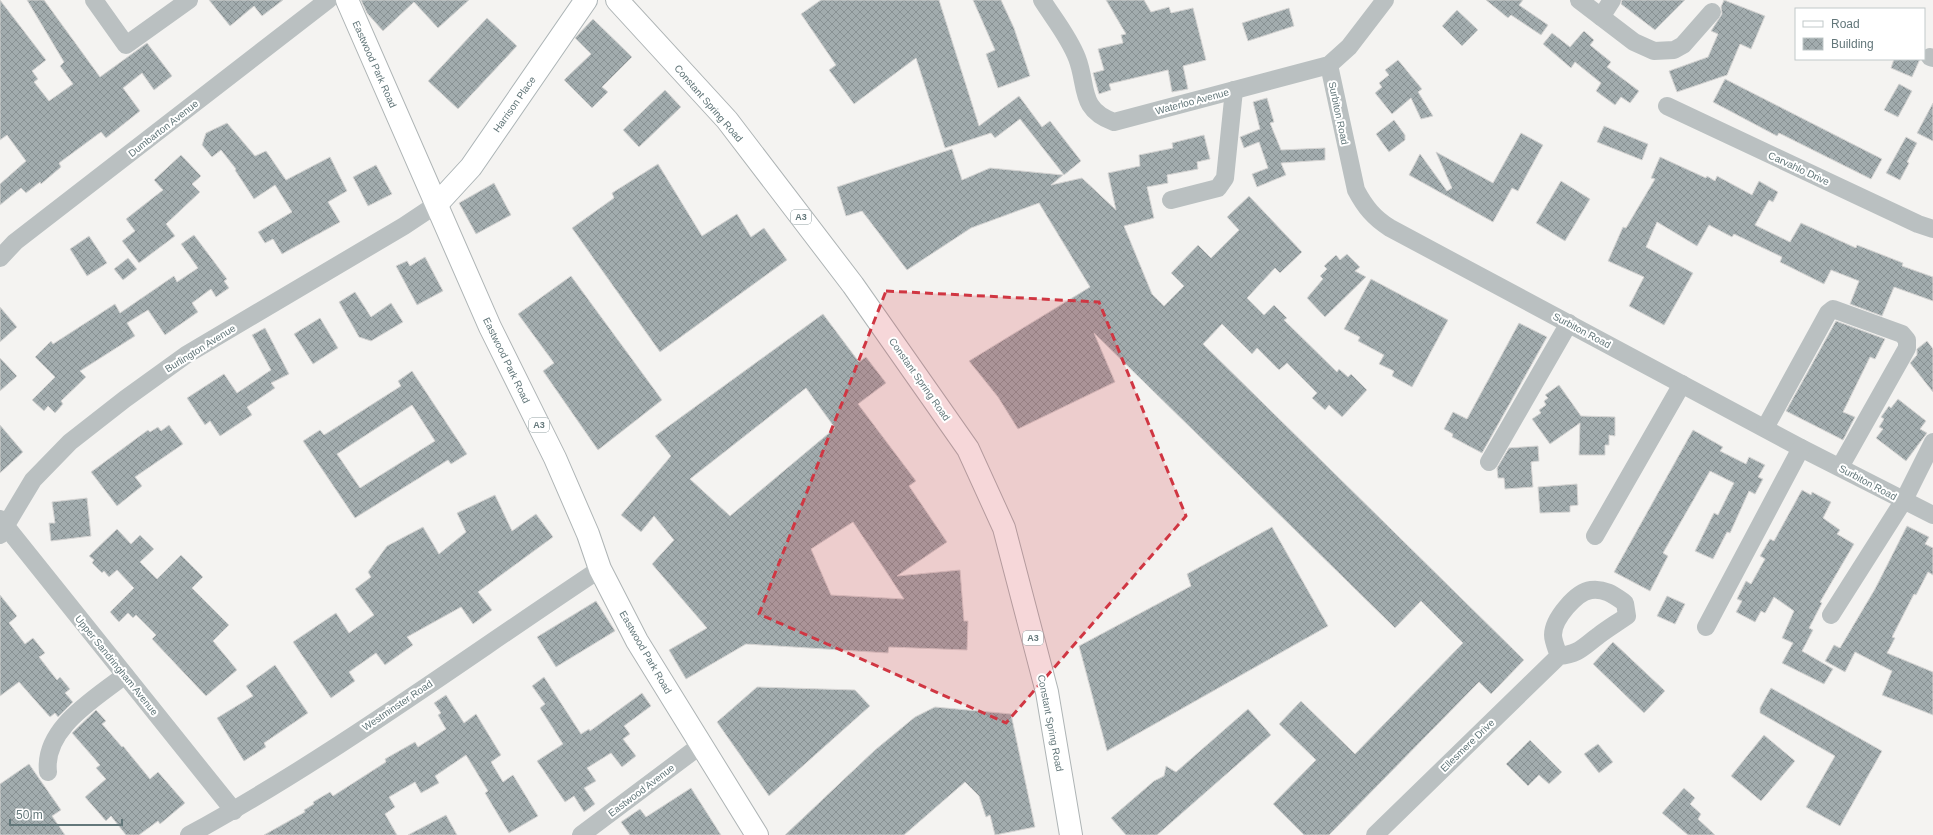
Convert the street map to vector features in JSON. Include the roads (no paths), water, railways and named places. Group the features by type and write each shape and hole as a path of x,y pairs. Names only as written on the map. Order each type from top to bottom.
{"main road":[{"name":"Eastwood Park Road","path":"347,0 490,327 555,458 588,534 600,569 637,641 757,835"},
{"name":"Harrison Place","path":"437,204 471,167 586,0"},
{"name":"Constant Spring Road","path":"616,0 727,120 853,285 968,449 1004,528 1047,692 1071,835"}],"street":[{"path":"94,0 126,45 189,0"},
{"name":"Dumbarton Avenue","path":"0,258 21,237 328,0"},
{"name":"Waterloo Avenue","path":"1042,0 1067,38 1078,59 1087,99 1093,110 1103,118 1114,122 1329,65 1349,47 1385,0"},
{"path":"1579,0 1634,42 1654,52 1674,50 1682,45 1712,12"},
{"path":"1601,17 1612,0"},
{"name":"Surbiton Road","path":"1329,65 1356,190 1364,206 1376,218 1390,228 1801,448 1933,515"},
{"path":"1170,200 1218,188 1222,184 1225,178 1234,90"},
{"name":"Carvahlo Drive","path":"1667,106 1933,229"},
{"name":"Burlington Avenue","path":"2,526 33,480 70,442 125,399 186,355 404,226 437,204"},
{"path":"1765,428 1828,313 1833,309 1902,334 1907,340 1907,348 1840,467"},
{"path":"1489,462 1569,323"},
{"path":"1595,536 1682,384"},
{"path":"1831,615 1904,500 1933,442"},
{"path":"1706,627 1801,448"},
{"name":"Upper Sandringham Avenue","path":"2,526 234,810"},
{"name":"Westminster Road","path":"189,835 234,810 380,717 600,569"},
{"name":"Ellesmere Drive","path":"1376,835 1559,656"},
{"path":"48,772 47,762 51,746 69,721 125,675"},
{"name":"Eastwood Avenue","path":"581,835 701,745"}]}
